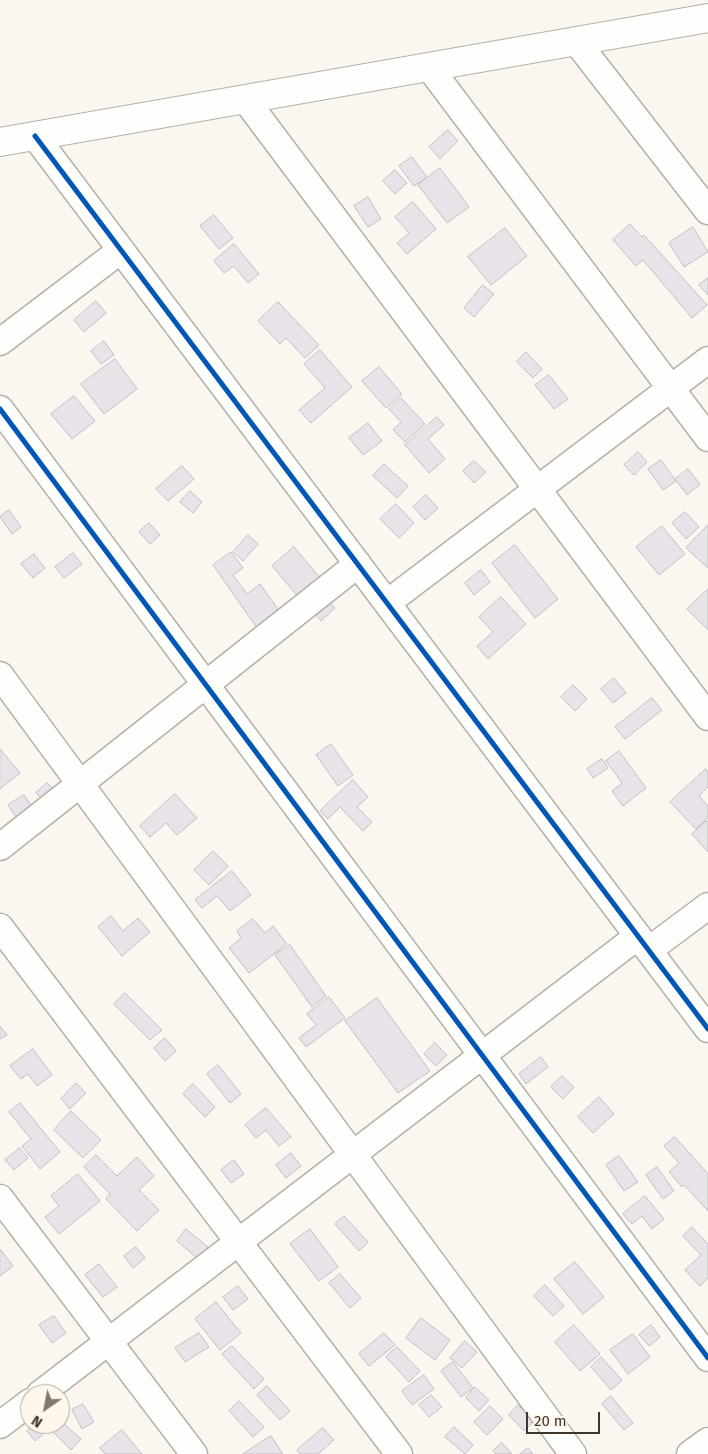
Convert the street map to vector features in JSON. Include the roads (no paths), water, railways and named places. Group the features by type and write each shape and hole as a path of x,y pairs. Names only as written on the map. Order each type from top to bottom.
{"street":[{"path":"0,142 708,18"},
{"path":"576,41 708,211"},
{"path":"429,67 708,438"},
{"path":"245,99 708,716"},
{"path":"35,136 708,1029"},
{"path":"0,342 121,250"},
{"path":"387,603 708,360"},
{"path":"0,409 708,1358"},
{"path":"0,847 358,564"},
{"path":"0,675 573,1454"},
{"path":"53,1384 482,1055 643,943 708,906"},
{"path":"0,927 399,1454"},
{"path":"0,1198 194,1454"},
{"path":"0,1425 20,1410"},
{"path":"690,1454 708,1440"}]}
